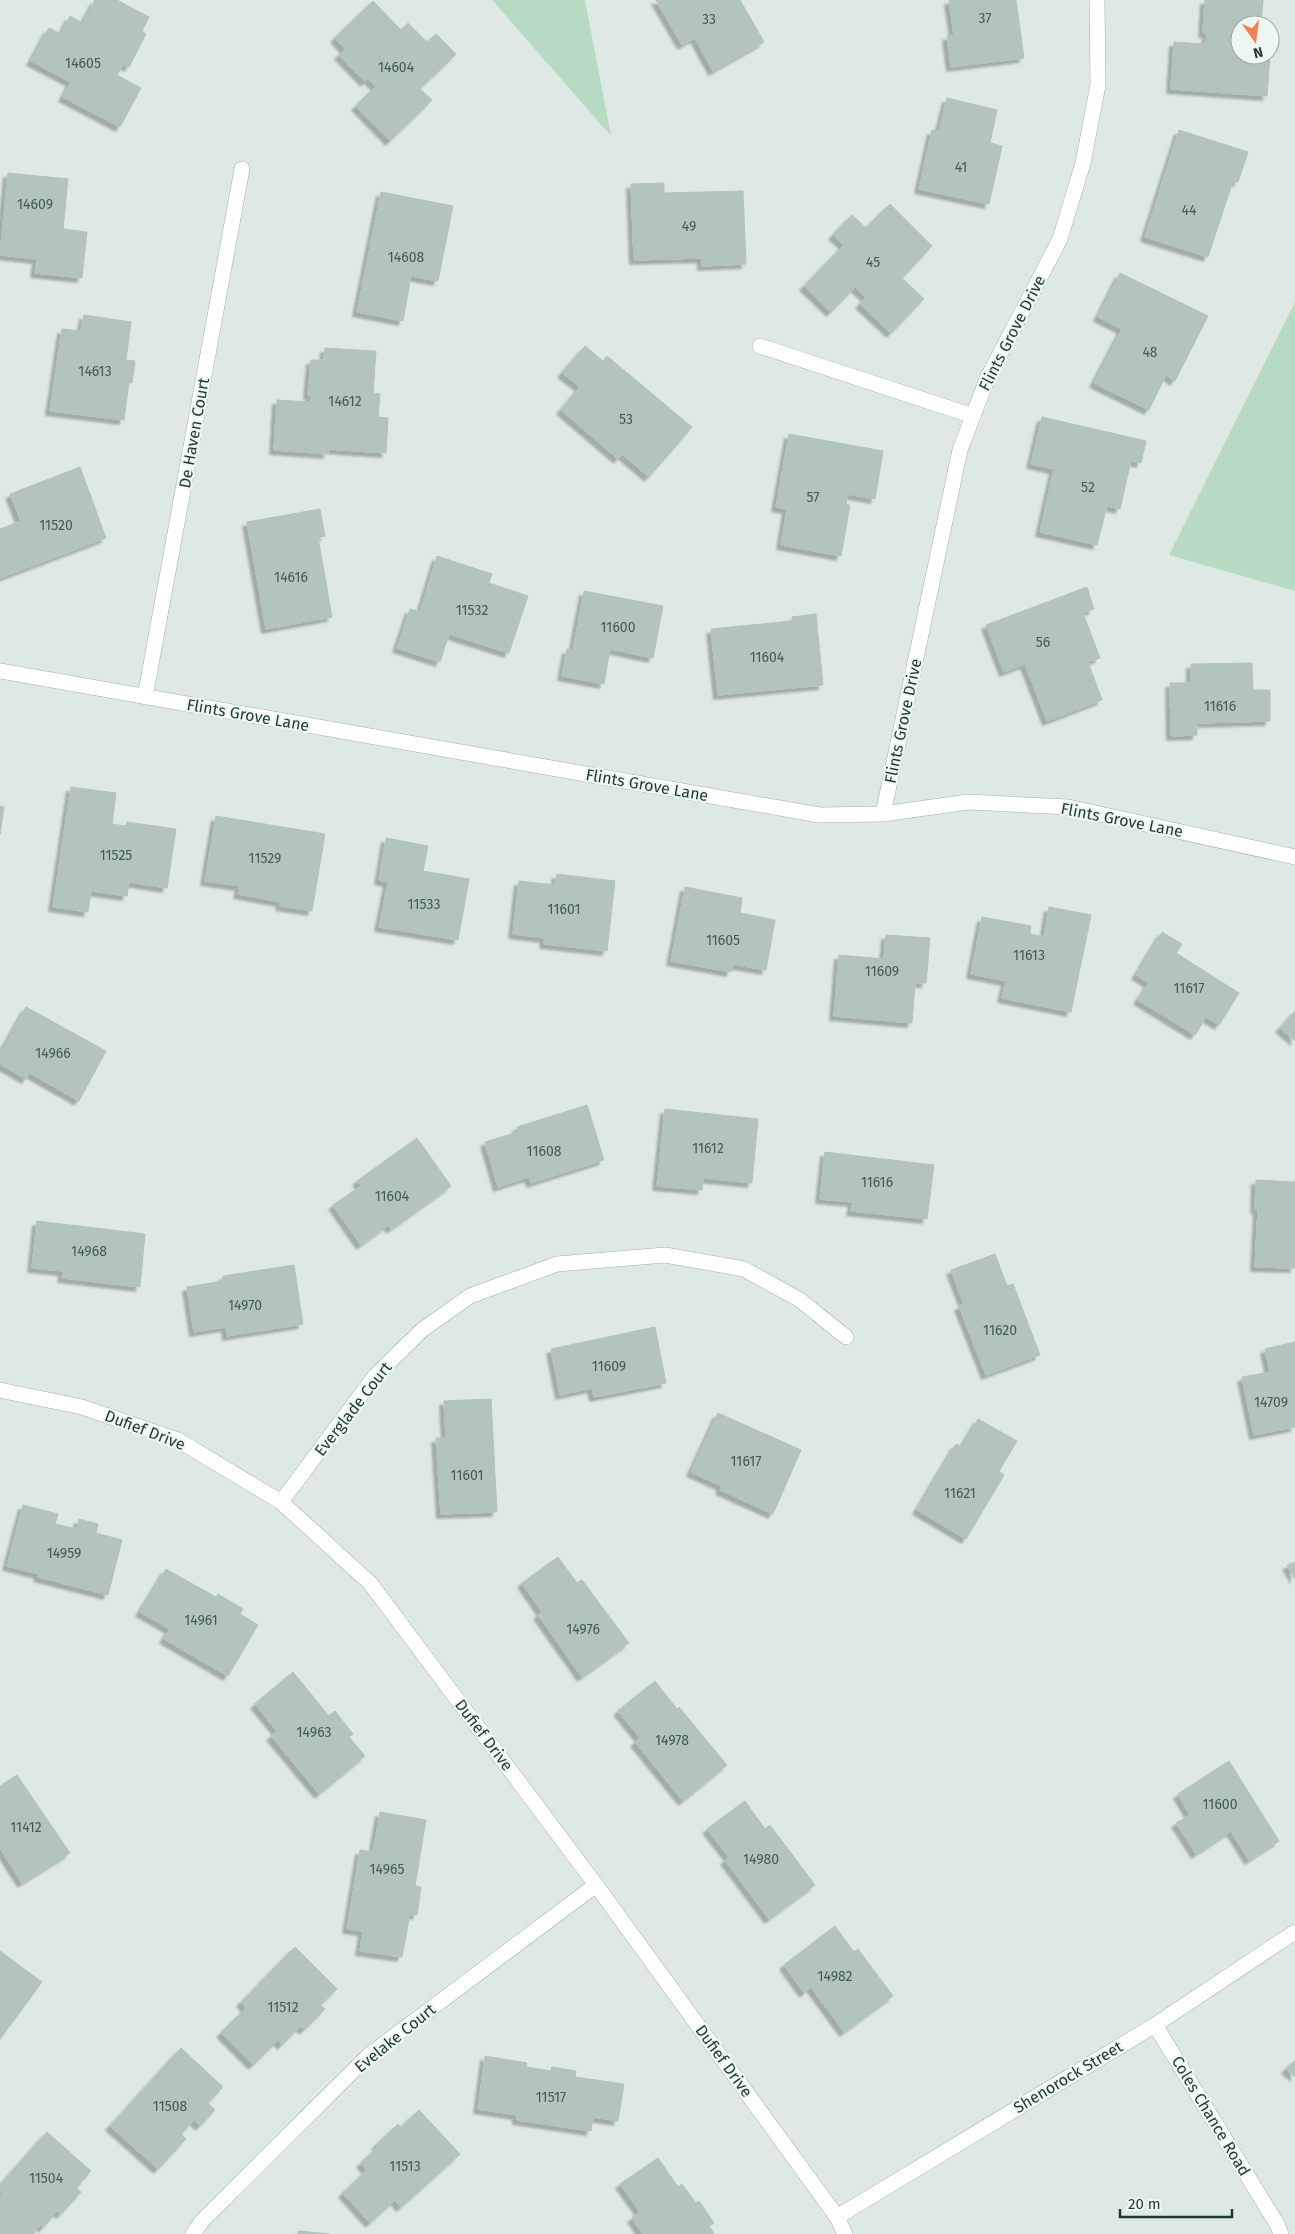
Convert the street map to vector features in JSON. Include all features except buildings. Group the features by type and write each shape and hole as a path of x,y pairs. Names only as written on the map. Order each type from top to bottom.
{"street":[{"name":"Flints Grove Drive","path":"883,814 960,450 988,377 1060,239 1083,163 1098,85 1097,0"},
{"name":"De Haven Court","path":"145,697 242,169"},
{"path":"760,346 973,416"},
{"name":"Flints Grove Lane","path":"0,671 819,815 883,814 968,802 1068,807 1295,857"},
{"name":"Everglade Court","path":"281,1502 376,1376 422,1330 470,1296 558,1264 666,1254 744,1269 800,1300 846,1336"},
{"name":"Dufief Drive","path":"0,1390 82,1407 178,1440 281,1502 370,1583 596,1885 837,2217 845,2234"},
{"name":"Evelake Court","path":"193,2234 202,2221 370,2055 596,1885"},
{"name":"Shenorock Street","path":"837,2217 1155,2025 1295,1932"},
{"name":"Coles Chance Road","path":"1155,2025 1281,2234"}],"green space":[{"path":"492,0 585,0 611,136"},
{"path":"1295,302 1295,591 1169,555"}]}
